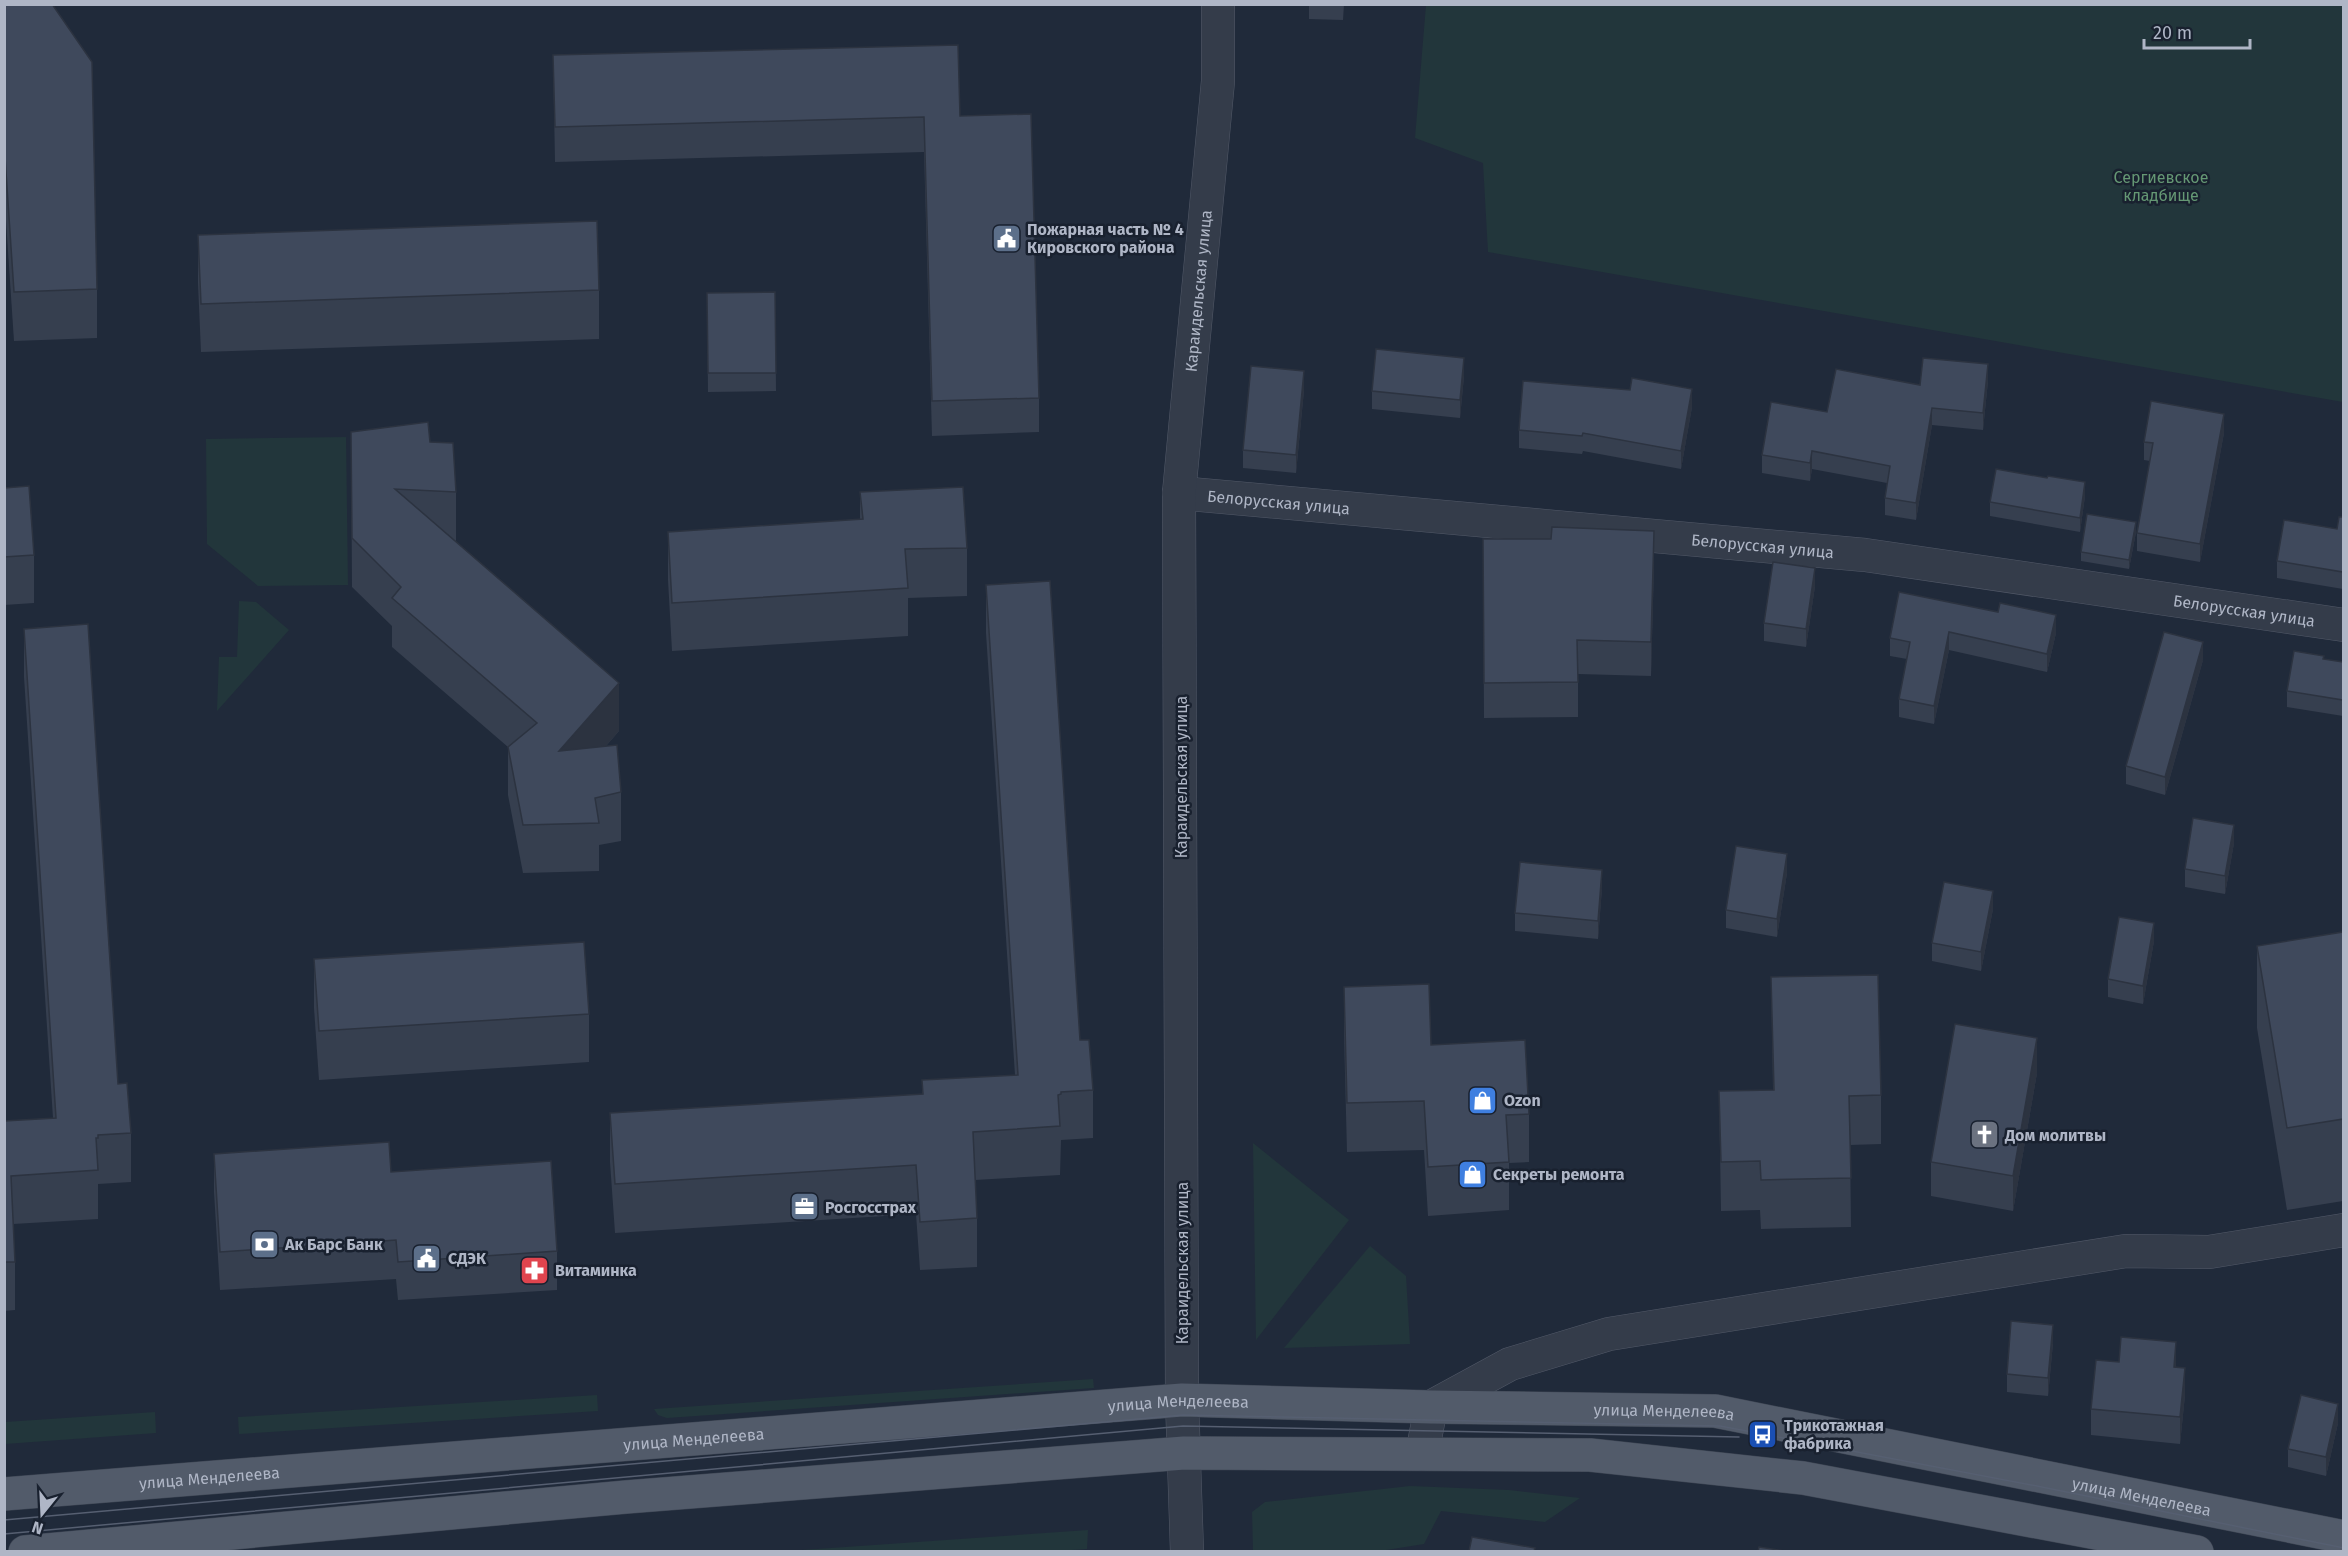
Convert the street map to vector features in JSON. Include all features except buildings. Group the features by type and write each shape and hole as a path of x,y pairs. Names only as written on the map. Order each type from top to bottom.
{"main road":[{"name":"улица Менделеева","path":"4,1494 1182,1400 1431,1407 1715,1411 2343,1537"},
{"path":"25,1551 626,1497 1184,1454 1590,1455 1803,1478 2197,1551"}],"street":[{"name":"Караидельская улица","path":"1187,1551 1182,1400 1179,493 1218,81 1218,4"},
{"name":"Белорусская улица","path":"1179,493 1865,555 2343,625"},
{"path":"1422,1455 1431,1407 1510,1364 1609,1334 2126,1251 2209,1252 2343,1230"}],"green space":[{"name":"Сергиевское кладбище","path":"1426,5 2343,5 2343,402 1488,252 1483,163 1415,138"},
{"path":"346,437 348,585 258,586 207,544 206,439"},
{"path":"239,601 256,602 289,630 217,711 219,657 237,657"},
{"path":"1253,1143 1349,1220 1256,1340"},
{"path":"1370,1246 1406,1276 1410,1344 1284,1348"},
{"path":"1093,1379 1094,1388 667,1418 658,1415 654,1409"},
{"path":"597,1395 598,1411 239,1434 238,1417"},
{"path":"155,1412 156,1433 5,1444 5,1422"},
{"path":"1410,1486 1509,1490 1580,1498 1545,1522 1441,1511 1424,1544 1380,1551 1253,1551 1252,1512 1265,1502"},
{"path":"1088,1530 1087,1549 1058,1551 788,1551"}],"tram line":[{"path":"4,1520 1183,1415 1720,1426 2037,1486 2344,1548"},
{"path":"4,1534 1183,1426 1739,1437"}],"place":[{"name":"Пожарная часть № 4 Кировского района","path":"1006,238"},
{"name":"Ozon","path":"1483,1100"},
{"name":"Дом молитвы","path":"1984,1135"},
{"name":"Секреты ремонта","path":"1472,1174"},
{"name":"Росгосстрах","path":"804,1207"},
{"name":"Ак Барс Банк","path":"264,1244"},
{"name":"СДЭК","path":"427,1258"},
{"name":"Витаминка","path":"534,1270"},
{"name":"Трикотажная фабрика","path":"1763,1434"}]}
